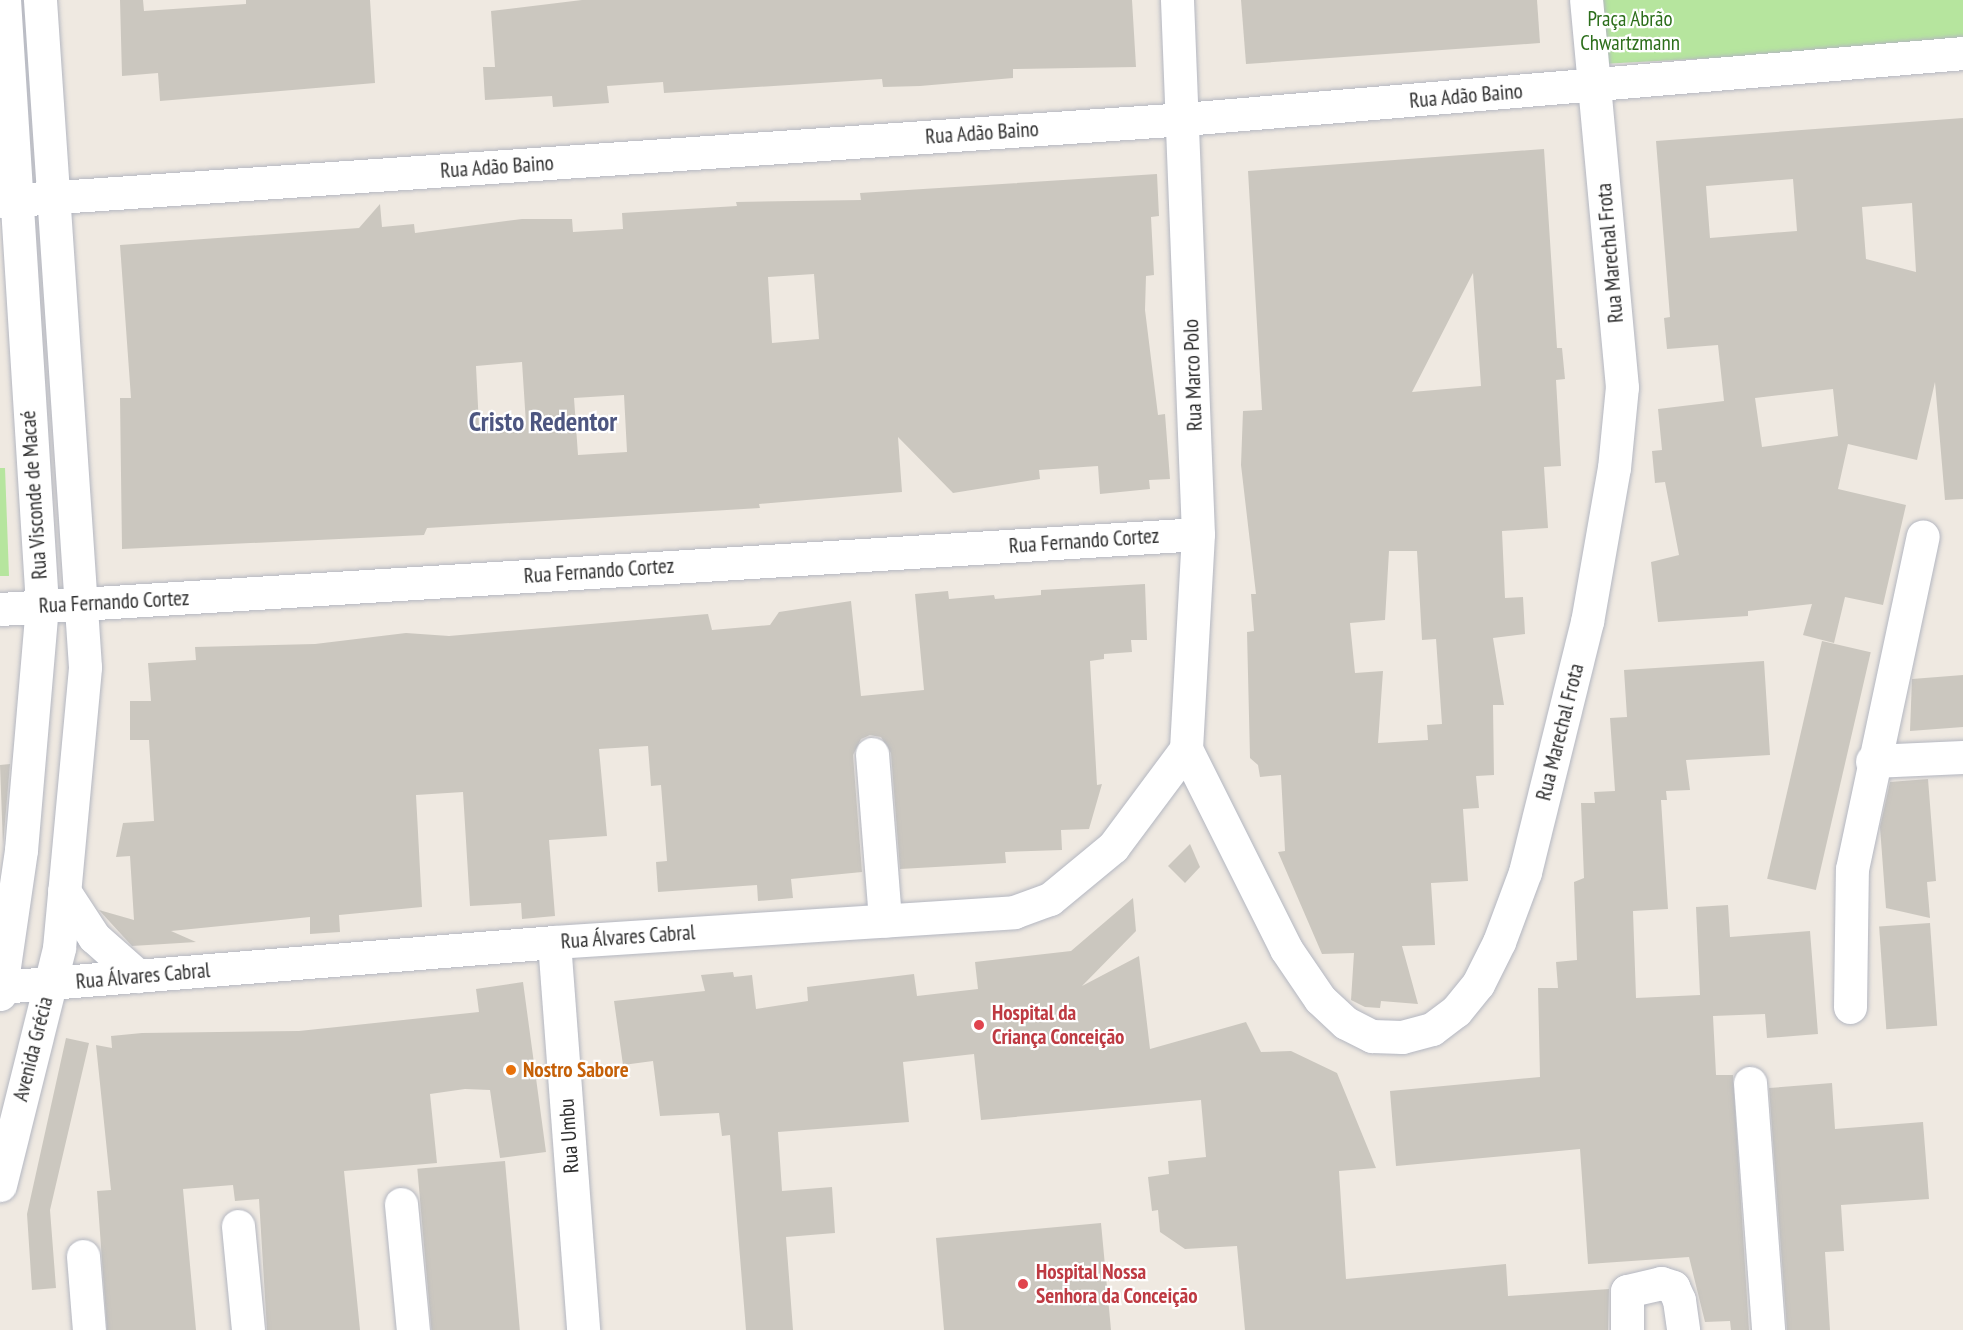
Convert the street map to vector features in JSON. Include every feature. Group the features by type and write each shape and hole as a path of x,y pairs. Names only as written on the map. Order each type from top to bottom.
{"street":[{"name":"Rua Visconde de Macaé","path":"0,990 20,861 42,605 8,201 4,0"},
{"name":"Rua Visconde de Macaé","path":"40,0 85,602 85,666 64,891 49,983"},
{"name":"Rua Marco Polo","path":"1177,0 1184,119 1198,534 1186,749"},
{"name":"Rua Marechal Frota","path":"1186,749 1286,949 1320,999 1346,1023 1372,1036 1402,1037 1432,1029 1456,1011 1494,952 1526,872 1587,622 1614,468 1622,387 1586,0"},
{"name":"Rua Adão Baino","path":"8,201 1184,119 1963,53"},
{"name":"Rua Fernando Cortez","path":"0,609 1198,534"},
{"path":"1850,1007 1848,900 1872,761 1923,536"},
{"name":"Rua Álvares Cabral","path":"0,990 49,983 554,942 1014,912 1050,899 1113,847 1186,749"},
{"path":"872,754 885,920"},
{"path":"1872,761 1963,757"},
{"path":"64,891 94,937 138,976"},
{"name":"Rua Umbu","path":"554,942 583,1330"},
{"name":"Avenida Grécia","path":"0,1185 49,983"},
{"path":"1750,1083 1768,1330"},
{"path":"401,1204 413,1330"},
{"path":"238,1226 248,1330"},
{"path":"83,1256 90,1330"},
{"path":"1627,1330 1627,1291 1661,1283 1673,1287 1679,1300 1683,1330"}],"green space":[{"name":"Praça Abrão Chwartzmann","path":"1595,0 1963,0 1963,45 1601,64"},
{"path":"0,468 5,468 9,576 0,576"}],"building":[{"path":"120,0 143,0 144,11 246,4 246,0 370,0 375,83 160,101 158,73 122,76"},
{"path":"582,0 1132,0 1136,67 1013,69 1013,78 920,86 883,87 882,79 664,93 663,82 607,86 609,103 553,107 552,96 485,100 483,67 495,67 491,11"},
{"path":"1241,0 1537,0 1540,43 1246,64"},
{"path":"1963,118 1963,499 1945,500 1935,382 1917,460 1848,444 1838,489 1906,505 1883,605 1845,597 1834,643 1803,635 1812,604 1748,611 1748,616 1658,622 1651,562 1679,555 1665,482 1655,483 1652,451 1662,450 1658,409 1724,401 1718,345 1667,349 1664,318 1670,317 1656,141","holes":["1793,179 1797,231 1710,238 1706,186","1912,203 1916,272 1866,259 1862,207","1833,389 1838,436 1762,447 1755,398"]},
{"path":"1544,149 1557,348 1562,348 1565,379 1556,380 1561,466 1544,467 1548,528 1502,531 1505,598 1523,597 1525,634 1493,638 1504,705 1493,705 1494,775 1476,776 1479,808 1463,809 1468,881 1431,883 1435,945 1402,946 1418,1004 1381,1001 1380,1008 1365,1007 1351,1000 1354,953 1322,954 1278,852 1285,851 1281,775 1260,777 1258,765 1250,758 1247,632 1254,631 1251,594 1256,594 1241,465 1243,411 1262,410 1248,171","holes":["1473,273 1481,386 1412,392","1389,551 1417,551 1422,640 1436,639 1442,724 1427,725 1428,740 1378,743 1383,671 1355,673 1350,623 1385,620"]},
{"path":"1157,174 1159,216 1151,217 1154,275 1146,276 1145,310 1158,415 1165,414 1170,479 1149,480 1150,489 1100,494 1098,466 1039,470 1040,479 953,493 898,437 902,492 759,504 760,508 427,528 424,535 122,549 120,398 131,398 120,245 359,228 380,204 382,227 414,224 415,233 522,219 572,219 573,232 623,229 622,213 737,206 736,202 861,200 860,193","holes":["814,274 819,339 772,343 768,277","522,362 526,424 479,426 476,366","624,395 627,452 578,455 574,398"]},
{"path":"1145,584 1147,640 1131,640 1132,652 1104,654 1104,659 1090,661 1097,785 1102,784 1089,829 1061,830 1062,850 1005,852 1006,863 900,869 891,753 881,737 870,735 861,739 853,755 862,872 791,879 793,898 758,901 757,885 658,892 656,862 667,861 661,785 651,786 648,746 599,749 607,836 549,840 555,916 522,919 521,903 470,906 463,792 416,795 422,907 339,915 340,932 310,934 310,917 171,931 196,942 132,946 99,910 134,920 130,856 116,857 123,823 154,821 149,740 130,740 130,701 151,701 148,663 196,660 195,647 315,644 406,633 449,636 708,614 712,630 770,625 779,612 851,601 861,696 924,690 915,594 948,591 949,599 994,595 995,599 1041,595 1041,590"},
{"path":"1822,641 1871,652 1816,890 1767,879"},
{"path":"1764,661 1770,755 1686,760 1690,790 1666,791 1667,800 1661,800 1668,909 1633,911 1636,998 1700,995 1696,907 1728,905 1730,937 1810,931 1818,1034 1767,1038 1765,1014 1713,1016 1716,1075 1733,1075 1749,1330 1731,1330 1730,1321 1705,1322 1689,1257 1588,1264 1580,1149 1396,1166 1390,1091 1540,1077 1538,988 1558,988 1556,962 1577,960 1574,882 1584,878 1581,803 1595,803 1594,792 1615,791 1610,718 1627,717 1624,670"},
{"path":"1963,675 1963,727 1910,731 1912,679"},
{"path":"10,764 3,845 0,765"},
{"path":"1928,779 1936,881 1927,882 1930,918 1886,908 1880,827 1890,782"},
{"path":"1190,844 1200,867 1185,883 1168,866"},
{"path":"1133,898 1136,931 1082,986 1139,956 1150,1049 1246,1022 1261,1052 1291,1051 1337,1073 1376,1168 1339,1171 1346,1279 1506,1264 1508,1296 1609,1289 1608,1330 1245,1330 1237,1246 1185,1249 1160,1232 1158,1210 1152,1211 1148,1177 1169,1174 1168,1161 1206,1157 1201,1100 981,1120 974,1054 903,1062 909,1122 778,1132 782,1191 832,1187 835,1233 786,1237 793,1330 746,1330 730,1135 722,1136 719,1113 660,1116 653,1061 623,1065 614,1001 705,991 701,975 733,972 734,977 752,975 756,1009 808,1001 807,987 914,974 917,996 978,989 975,962 1071,951"},
{"path":"1930,923 1937,1026 1886,1029 1879,927"},
{"path":"523,982 546,1152 500,1158 490,1090 465,1089 430,1094 437,1163 344,1171 360,1330 267,1330 259,1199 235,1201 233,1185 183,1189 196,1330 107,1330 97,1191 111,1190 96,1045 112,1048 111,1036 142,1033 299,1031 479,1012 476,989"},
{"path":"66,1038 89,1043 50,1210 56,1288 32,1290 27,1214"},
{"path":"1832,1083 1835,1129 1923,1122 1929,1199 1841,1205 1844,1251 1825,1252 1830,1330 1787,1330 1769,1088"},
{"path":"505,1161 520,1330 431,1330 417,1169"},
{"name":"Hospital Nossa Senhora da Conceição","path":"1101,1223 1111,1330 944,1330 936,1238"}],"place":[{"name":"Hospital da Criança Conceição","path":"979,1025"},
{"name":"Nostro Sabore","path":"511,1070"},
{"name":"Hospital Nossa Senhora da Conceição","path":"1023,1284"}],"district":[{"name":"Cristo Redentor","path":"543,422"}]}
